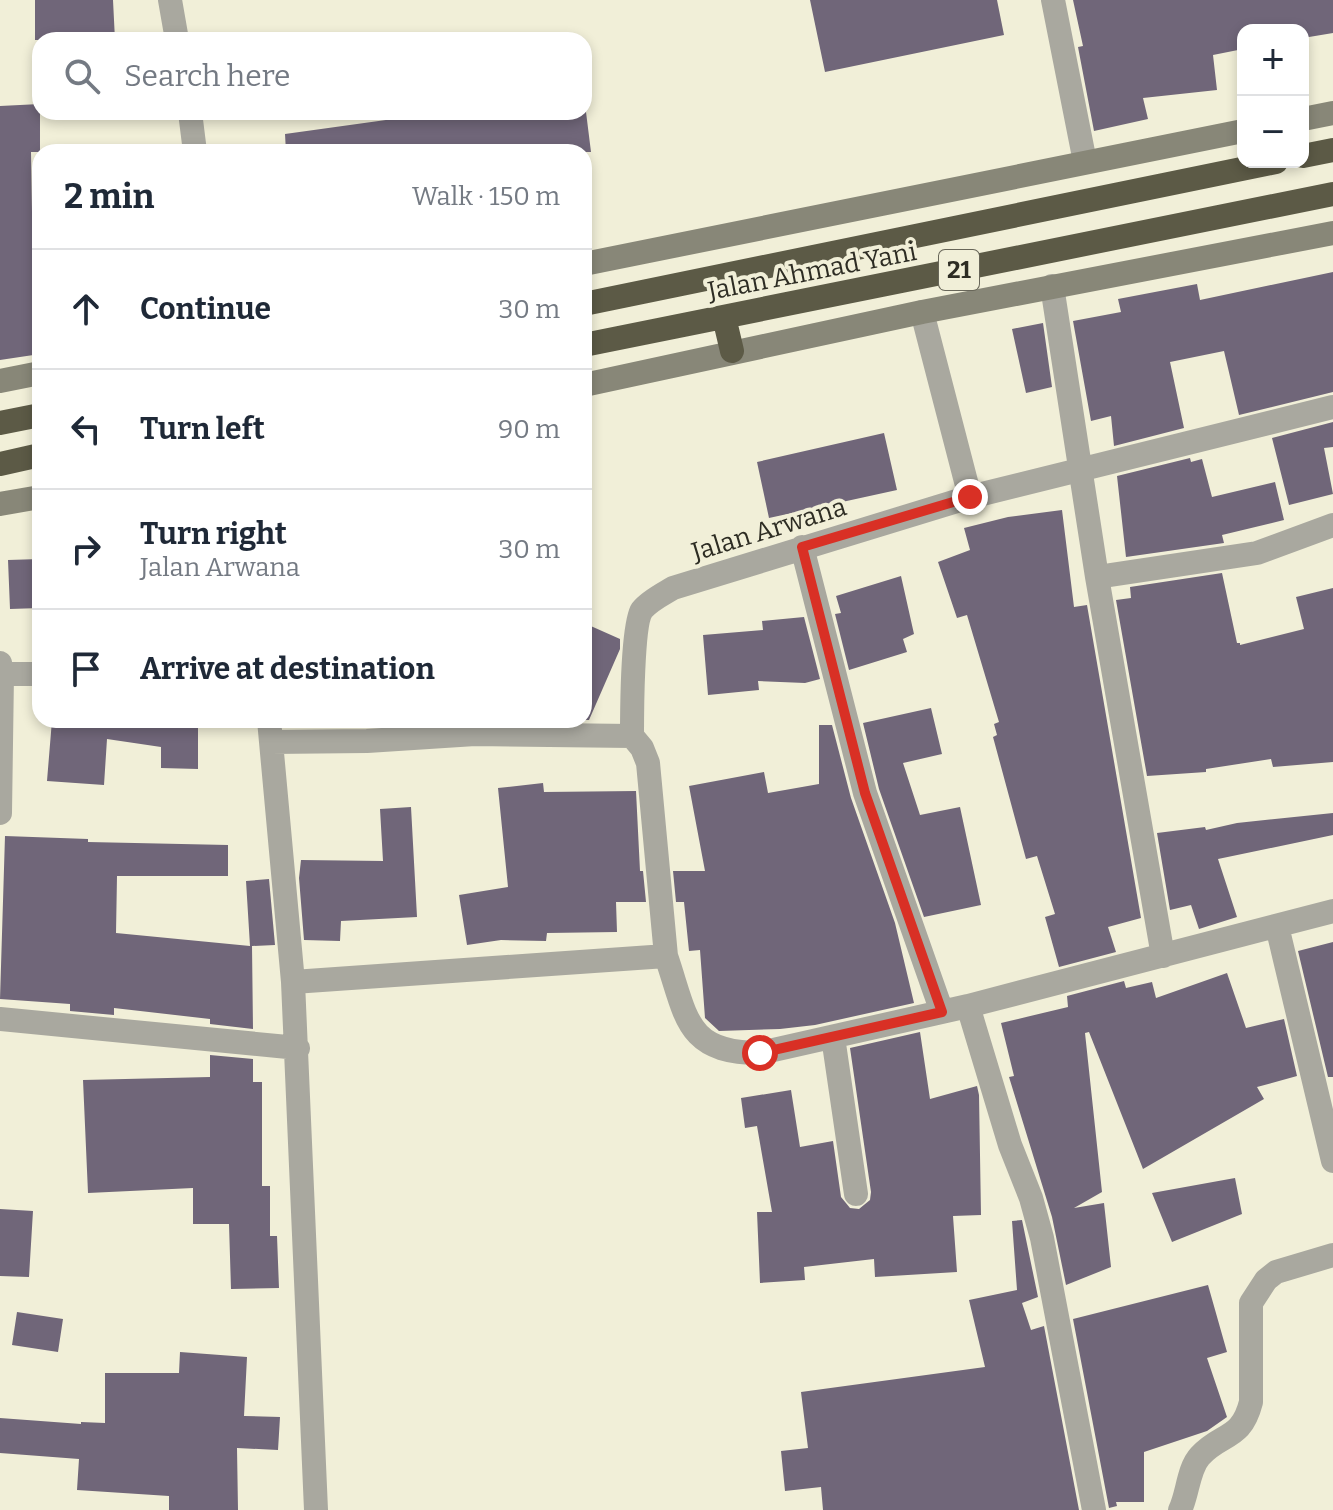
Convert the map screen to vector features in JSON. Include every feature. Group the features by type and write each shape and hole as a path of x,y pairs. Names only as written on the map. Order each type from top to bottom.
{"highway":[{"path":"1309,155 1333,150"},
{"name":"Jalan Ahmad Yani","path":"592,302 1247,168"},
{"name":"Jalan Ahmad Yani","path":"592,343 1333,194"},
{"path":"724,317 732,351"},
{"path":"0,423 32,417"},
{"path":"0,464 32,457"}],"street":[{"path":"170,0 176,32"},
{"path":"1053,0 1085,162"},
{"path":"1309,118 1333,113"},
{"path":"191,120 194,144"},
{"path":"592,262 1237,132"},
{"path":"592,383 922,312 1333,233"},
{"path":"1052,286 1097,577 1163,956"},
{"path":"922,312 970,497"},
{"path":"0,381 32,375"},
{"name":"Jalan Arwana","path":"833,1037 760,1053 731,1053 702,1041 689,1022 666,956 648,763 642,748 632,736 632,679 640,613 673,588 970,497 1333,407"},
{"path":"0,504 32,498"},
{"path":"1097,577 1257,553 1333,525"},
{"path":"802,547 865,793 942,1012"},
{"path":"0,813 1,668 32,673"},
{"path":"316,1510 298,1048 270,731 367,741 475,734 632,736"},
{"path":"856,1194 833,1037 968,1006 1333,911"},
{"path":"1277,926 1333,1161"},
{"path":"293,982 666,956"},
{"path":"968,1006 1042,1238 1094,1510"},
{"path":"0,1019 298,1048"},
{"path":"1180,1510 1198,1457 1238,1431 1247,1416 1251,1402 1251,1303 1266,1280 1276,1272 1333,1255"}],"building":[{"path":"35,0 113,0 115,32 35,32"},
{"path":"810,0 997,0 1004,35 825,72"},
{"path":"1073,0 1333,0 1333,33 1309,37 1309,24 1237,24 1237,50 1213,55 1217,90 1143,98 1148,119 1094,131 1078,47 1083,46"},
{"path":"32,104 32,120 40,120 40,144 32,144 31,152 32,355 0,360 0,106"},
{"path":"386,120 587,120 590,144 286,144 285,134"},
{"path":"1333,272 1333,392 1239,415 1224,351 1170,362 1184,428 1114,446 1111,416 1091,421 1073,321 1121,312 1118,299 1197,284 1200,300"},
{"path":"1043,323 1052,387 1026,393 1012,329"},
{"path":"1333,422 1333,447 1324,448 1333,494 1289,505 1272,438"},
{"path":"884,433 897,490 769,518 757,462"},
{"path":"1190,458 1191,462 1202,459 1212,497 1275,482 1284,520 1222,535 1224,543 1126,557 1117,476"},
{"path":"1062,510 1074,607 1087,605 1141,918 1108,927 1116,952 1059,967 1045,917 1055,914 1037,856 1026,859 993,737 997,735 994,724 999,722 967,615 957,618 938,562 970,550 964,528 1008,517"},
{"path":"32,559 32,608 10,609 8,560"},
{"path":"1222,573 1237,643 1240,645 1304,629 1296,597 1333,588 1333,762 1273,767 1271,759 1206,769 1206,772 1147,776 1116,600 1131,598 1130,587"},
{"path":"901,576 914,634 903,639 907,652 849,670 835,614 841,613 836,596"},
{"path":"804,617 820,679 805,683 758,681 759,690 708,695 703,635 763,630 762,621"},
{"path":"592,627 620,639 620,649 592,713"},
{"path":"931,708 942,754 903,763 920,815 960,807 981,905 924,917 879,789 863,723"},
{"path":"819,725 832,725 851,798 895,923 914,1003 815,1025 719,1031 705,1018 700,950 689,951 684,902 676,902 673,871 705,871 689,786 764,772 768,793 819,784"},
{"path":"51,728 198,728 198,769 161,768 161,747 107,739 104,785 47,781"},
{"path":"543,783 544,792 636,791 640,871 643,871 646,902 616,902 617,932 547,933 546,941 501,940 467,945 459,895 508,887 498,788"},
{"path":"411,807 417,917 341,921 340,941 304,940 299,878 301,860 383,861 380,809"},
{"path":"1333,813 1333,835 1218,859 1237,917 1199,929 1191,905 1170,910 1157,833 1205,827 1206,830 1237,823"},
{"path":"5,836 88,839 88,842 228,845 228,876 117,876 116,933 250,946 246,881 269,879 275,945 252,946 253,1029 210,1024 210,1019 114,1008 114,1015 70,1011 70,1004 0,999"},
{"path":"1333,942 1333,1077 1328,1077 1298,951"},
{"path":"1227,973 1246,1028 1284,1019 1297,1076 1257,1087 1264,1099 1143,1169 1089,1032 1085,1033 1102,1192 1074,1208 1104,1203 1111,1267 1066,1285 1052,1217 1009,1077 1014,1076 1001,1023 1068,1007 1067,996 1124,981 1126,988 1152,982 1156,998"},
{"path":"920,1032 930,1099 977,1086 979,1095 981,1215 953,1216 957,1272 875,1277 874,1259 804,1267 805,1280 760,1283 757,1212 772,1212 757,1126 745,1128 741,1098 791,1090 800,1147 833,1141 841,1197 850,1208 859,1209 870,1200 871,1192 850,1048"},
{"path":"210,1055 253,1059 253,1082 262,1082 262,1186 270,1186 270,1236 277,1236 279,1288 231,1289 229,1224 193,1224 193,1188 88,1193 83,1080 210,1077"},
{"path":"1235,1178 1242,1214 1172,1242 1152,1193"},
{"path":"0,1209 33,1211 29,1277 0,1276"},
{"path":"1022,1220 1038,1297 1022,1303 1031,1330 1044,1326 1079,1510 823,1510 821,1487 785,1491 781,1451 808,1448 801,1392 985,1367 969,1300 1017,1290 1012,1221"},
{"path":"1208,1285 1227,1352 1207,1358 1227,1417 1207,1431 1144,1452 1144,1502 1116,1502 1117,1506 1109,1508 1073,1319"},
{"path":"17,1312 63,1319 58,1352 12,1345"},
{"path":"180,1352 247,1357 244,1416 280,1417 278,1450 237,1448 238,1510 169,1510 169,1496 77,1490 79,1459 0,1453 0,1418 105,1423 105,1373 179,1373"}],"route":[{"path":"760,1053 942,1012 865,793 802,547 970,497"}]}
